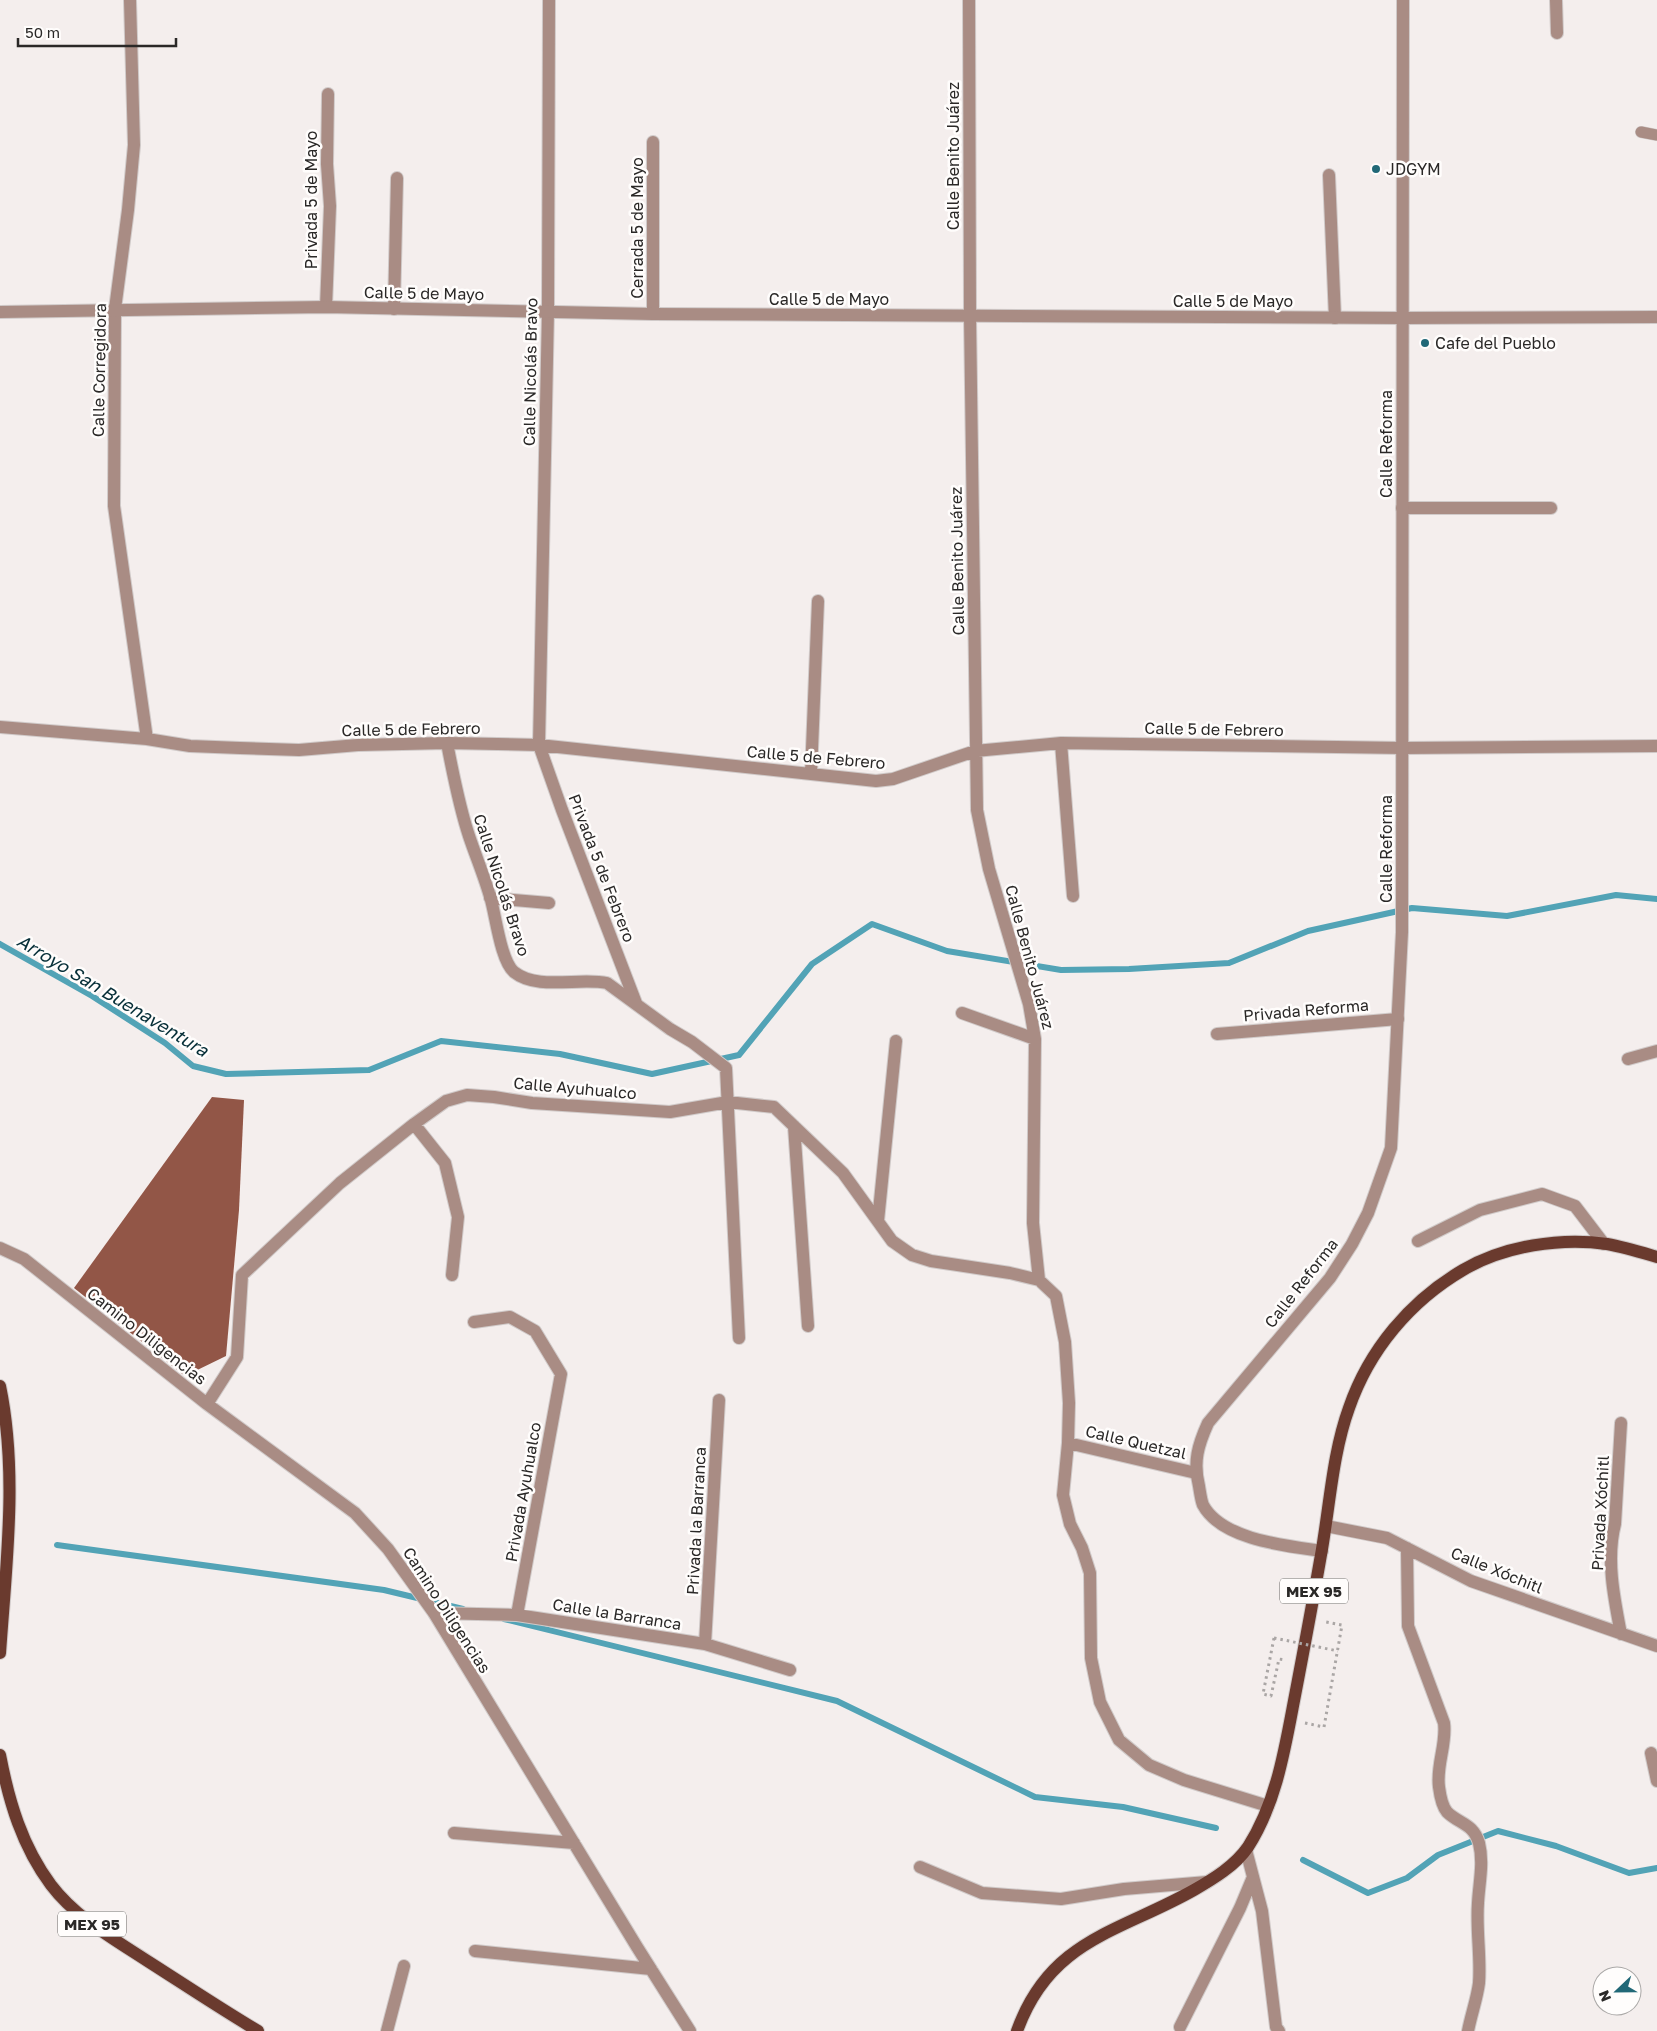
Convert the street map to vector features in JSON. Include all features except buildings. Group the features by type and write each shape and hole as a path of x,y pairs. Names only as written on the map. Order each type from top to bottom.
{"main road":[{"name":"MEX 95","path":"1017,2031 1033,1996 1064,1960 1084,1944 1207,1882 1229,1867 1246,1850 1259,1828 1283,1759 1322,1551 1341,1436 1348,1408 1361,1378 1379,1347 1415,1306 1433,1289 1478,1262 1499,1253 1529,1246 1560,1243 1604,1244 1628,1248 1657,1257"},
{"path":"0,1386 5,1414 0,1653"},
{"name":"MEX 95","path":"0,1755 12,1809 24,1839 34,1860 65,1901 93,1925 258,2031"}],"street":[{"name":"Calle Corregidora","path":"130,0 134,145 128,210 115,309 114,506 147,739"},
{"name":"Calle Nicolás Bravo","path":"539,745 548,311 549,0"},
{"name":"Calle Benito Juárez","path":"969,0 970,316 977,810 989,869 1029,1004 1035,1038 1033,1224 1039,1280"},
{"name":"Calle Reforma","path":"1322,1551 1276,1544 1244,1536 1220,1523 1203,1505 1196,1474 1198,1446 1208,1423 1330,1278 1352,1244 1368,1213 1391,1148 1402,932 1403,0"},
{"path":"1556,0 1556,33"},
{"name":"Privada 5 de Mayo","path":"326,306 330,206 327,164 328,94"},
{"name":"Cerrada 5 de Mayo","path":"653,142 653,314"},
{"path":"1329,175 1335,318"},
{"path":"394,309 397,178"},
{"name":"Calle 5 de Mayo","path":"0,312 326,306 653,314 1335,318 1657,317"},
{"path":"1402,508 1551,508"},
{"path":"811,774 818,601"},
{"name":"Calle 5 de Febrero","path":"0,727 147,739 190,746 299,750 358,745 447,743 539,745 876,781 893,779 975,751 1062,743 1403,748 1657,746"},
{"name":"Calle Nicolás Bravo","path":"447,743 468,834 490,898 506,959 514,971 528,978 550,982 597,981 607,983 726,1068 739,1338"},
{"path":"1062,743 1073,896"},
{"name":"Privada 5 de Febrero","path":"539,745 636,1003"},
{"path":"490,898 549,903"},
{"path":"962,1013 1035,1038"},
{"name":"Privada Reforma","path":"1217,1034 1398,1019"},
{"path":"878,1221 896,1041"},
{"path":"1628,1058 1657,1051"},
{"name":"Calle Ayuhualco","path":"207,1404 237,1357 242,1275 340,1183 446,1101 467,1095 494,1096 532,1103 670,1112 728,1102 774,1107 843,1173 892,1241 912,1255 931,1261 1010,1272 1039,1280"},
{"path":"414,1124 444,1163 458,1217 452,1275"},
{"path":"794,1126 808,1326"},
{"path":"1418,1241 1480,1210 1542,1194 1575,1206 1604,1244"},
{"name":"Camino Diligencias","path":"0,1248 24,1259 207,1404 356,1513 388,1549 438,1613 574,1843 690,2031"},
{"path":"1039,1280 1056,1296 1065,1342 1069,1403 1068,1443 1063,1494 1070,1524 1082,1548 1090,1574 1091,1658 1100,1702 1119,1740 1149,1765 1184,1780 1268,1806"},
{"name":"Privada Ayuhualco","path":"474,1322 510,1316 535,1331 561,1374 515,1615"},
{"name":"Privada la Barranca","path":"705,1644 719,1400"},
{"name":"Privada Xóchitl","path":"1621,1422 1615,1524 1612,1538 1613,1581 1621,1634"},
{"name":"Calle Quetzal","path":"1068,1443 1196,1474"},
{"name":"Calle Xóchitl","path":"1326,1526 1387,1538 1471,1581 1657,1646"},
{"path":"1407,1548 1408,1626 1445,1730 1439,1768 1439,1787 1444,1806 1448,1812 1472,1829 1479,1841 1481,1869 1478,1903 1479,1983 1468,2031"},
{"name":"Calle la Barranca","path":"438,1613 515,1615 705,1644 790,1670"},
{"path":"1651,1753 1657,1782"},
{"path":"454,1833 574,1843"},
{"path":"1246,1850 1262,1911 1276,2027 1279,2031"},
{"path":"920,1867 982,1893 1061,1899 1124,1889 1207,1882"},
{"path":"1180,2027 1254,1877"},
{"path":"475,1951 651,1969"},
{"path":"387,2031 404,1966"}],"lane":[{"path":"1641,132 1657,135"}],"path":[{"path":"1290,1720 1324,1727 1342,1625 1309,1619"},
{"path":"1301,1663 1279,1658 1271,1696 1263,1694 1274,1638 1338,1651"}],"waterway":[{"name":"Arroyo San Buenaventura","path":"0,944 92,996 165,1043 193,1066 226,1074 369,1070 441,1041 560,1054 652,1074 739,1055 812,964 872,924 947,951 1061,970 1129,969 1229,963 1308,931 1412,908 1507,916 1616,895 1657,899"},
{"path":"57,1545 384,1590 463,1609"},
{"path":"504,1619 837,1701 1035,1797 1123,1807 1216,1828"},
{"path":"1303,1860 1368,1893 1407,1878 1438,1855 1498,1831 1556,1846 1629,1873 1657,1868"}],"place":[{"name":"JDGYM","path":"1376,169"},
{"name":"Cafe del Pueblo","path":"1425,343"}]}
